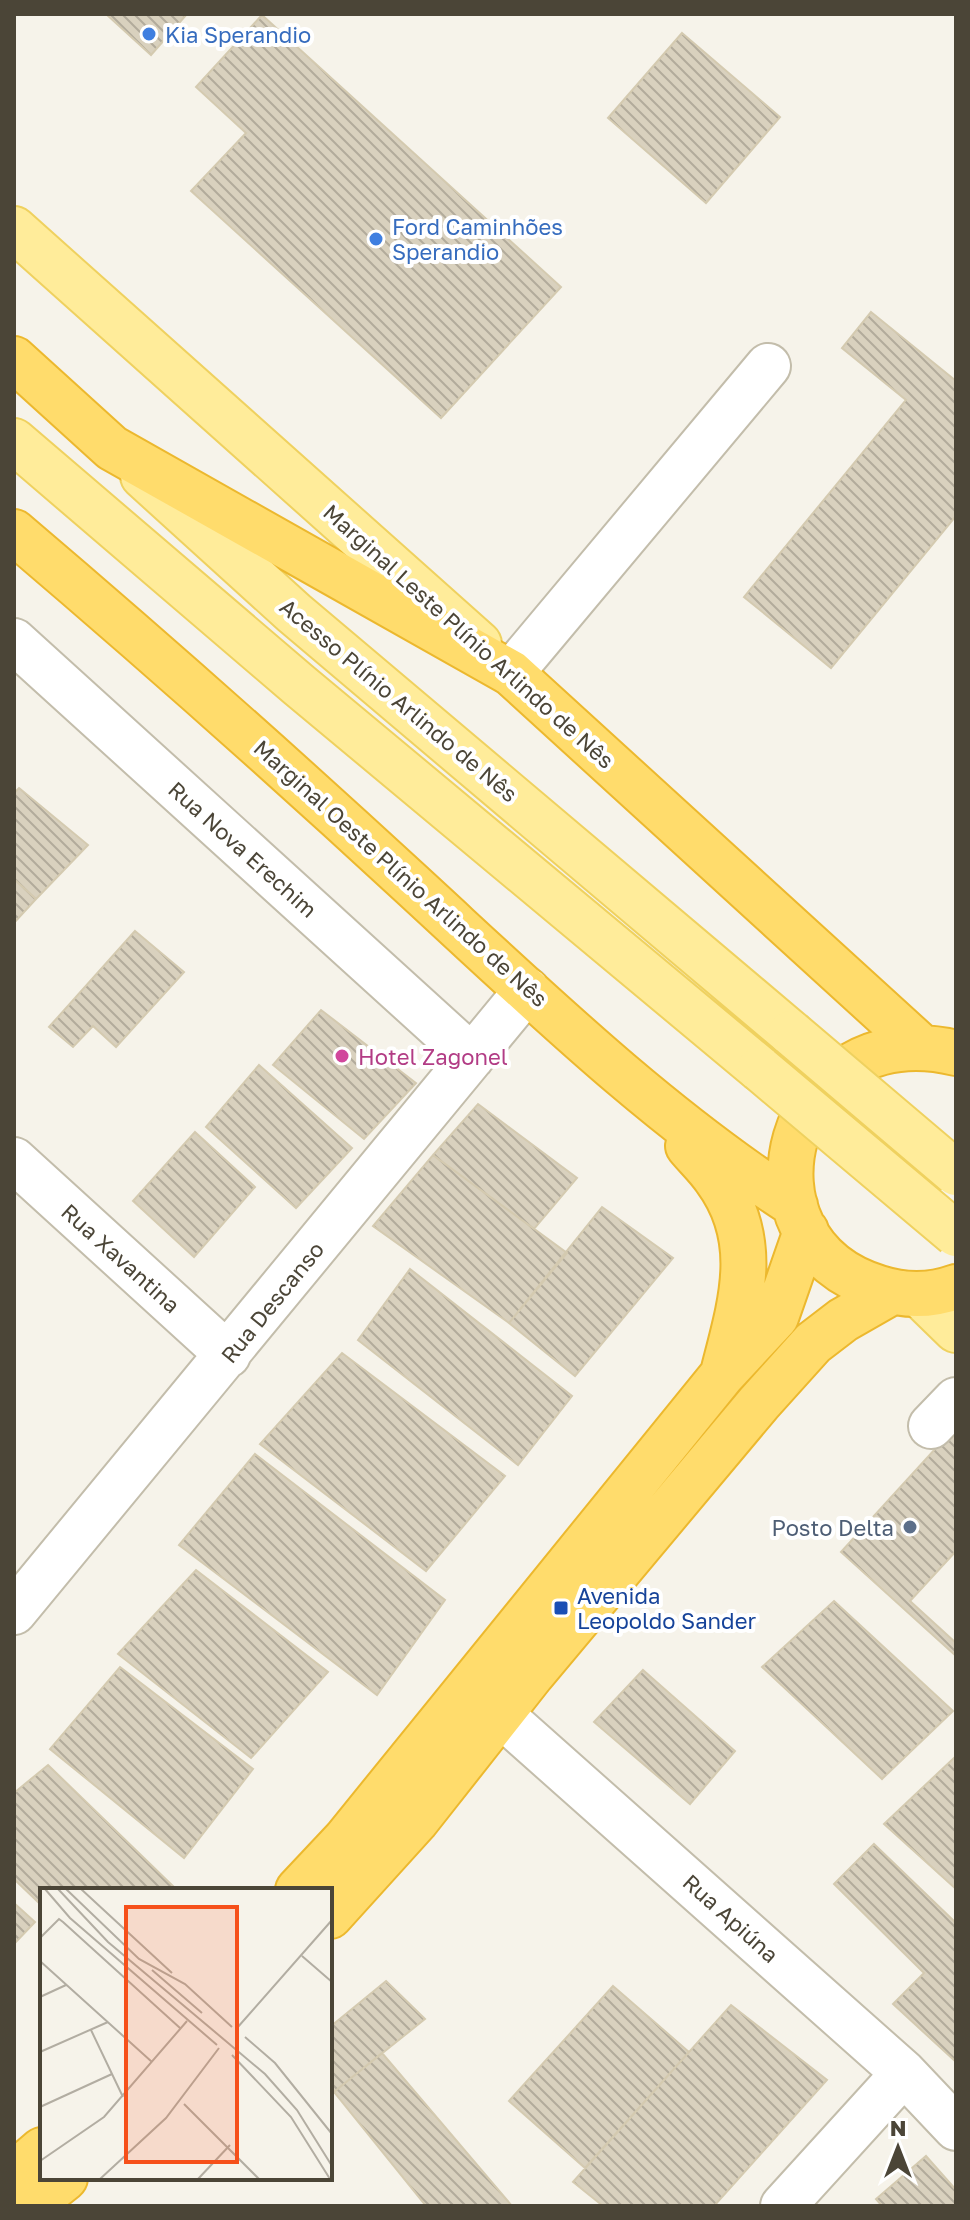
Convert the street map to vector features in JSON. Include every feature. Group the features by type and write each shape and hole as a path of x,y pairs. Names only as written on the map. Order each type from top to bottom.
{"highway":[{"name":"Acesso Plínio Arlindo de Nês","path":"14,359 112,448"},
{"path":"112,448 511,673"},
{"name":"Marginal Oeste Plínio Arlindo de Nês","path":"14,532 215,703 527,990 656,1101 800,1218 822,1253 842,1271 866,1284 923,1291"},
{"name":"Marginal Leste Plínio Arlindo de Nês","path":"511,673 938,1049"},
{"path":"300,1888 345,1840 723,1374 776,1317 800,1218 790,1179 792,1151 799,1125 811,1101 848,1066 895,1048 938,1049"},
{"path":"656,1101 717,1180 735,1214 746,1250 744,1291 723,1374"},
{"path":"332,1914 416,1821 500,1714 710,1460 813,1343 843,1320 923,1291"},
{"path":"14,2174 40,2152"},
{"path":"30,2206 62,2180"}],"main road":[{"name":"Marginal Leste Plínio Arlindo de Nês","path":"14,229 511,673"},
{"path":"14,441 299,685 956,1234"},
{"name":"Acesso Plínio Arlindo de Nês","path":"112,448 294,613 956,1173"},
{"path":"923,1291 956,1330"}],"street":[{"path":"511,673 768,366"},
{"name":"Rua Nova Erechim","path":"14,641 472,1057"},
{"name":"Rua Descanso","path":"14,1612 527,990"},
{"name":"Rua Xavantina","path":"14,1160 228,1355"},
{"name":"Rua Apiúna","path":"500,1714 904,2073 956,2128"},
{"path":"783,2206 904,2073"}],"building":[{"name":"Kia Sperandio","path":"106,14 187,14 151,55"},
{"name":"Ford Caminhões Sperandio","path":"262,15 561,287 441,418 191,191 246,133 196,87"},
{"path":"682,33 780,117 706,203 608,118"},
{"path":"871,312 956,381 956,516 831,668 744,597 906,400 842,348"},
{"path":"19,788 88,845 36,899 14,879 14,793"},
{"path":"14,879 36,899 14,923"},
{"path":"135,931 184,972 116,1047 93,1026 73,1047 49,1027"},
{"path":"321,1010 416,1083 364,1139 273,1065"},
{"path":"259,1065 352,1148 296,1208 206,1127"},
{"path":"478,1104 577,1178 534,1229 433,1155"},
{"path":"195,1132 255,1187 194,1257 133,1201"},
{"path":"433,1155 567,1253 509,1323 373,1226"},
{"path":"602,1207 673,1258 575,1376 509,1323"},
{"path":"410,1269 572,1396 518,1465 358,1340"},
{"path":"342,1353 505,1476 426,1571 260,1444"},
{"name":"Posto Delta","path":"956,1426 956,1551 910,1601 956,1643 956,1656 841,1552"},
{"path":"255,1454 445,1600 377,1695 179,1545"},
{"path":"196,1570 328,1672 251,1758 118,1654"},
{"path":"834,1601 953,1711 882,1779 762,1667"},
{"path":"120,1667 253,1769 184,1858 50,1749"},
{"path":"643,1670 735,1751 690,1804 594,1722"},
{"path":"956,1756 956,1889 884,1824"},
{"path":"48,1765 174,1887 40,1888 40,1904 14,1879 14,1793"},
{"path":"874,1844 956,1923 956,2062 893,2004 924,1973 834,1884"},
{"path":"14,1903 35,1922 14,1944"},
{"path":"386,1981 425,2019 332,2093 332,2025"},
{"path":"613,1986 689,2052 585,2168 509,2101"},
{"path":"731,2005 827,2080 714,2206 603,2206 573,2182"},
{"path":"382,2053 512,2206 426,2206 334,2092"},
{"path":"926,2156 956,2190 956,2206 882,2206 876,2199"}],"place":[{"name":"Kia Sperandio","path":"149,34"},
{"name":"Ford Caminhões Sperandio","path":"376,239"},
{"name":"Hotel Zagonel","path":"342,1056"},
{"name":"Posto Delta","path":"910,1527"},
{"name":"Avenida Leopoldo Sander","path":"561,1608"}]}
